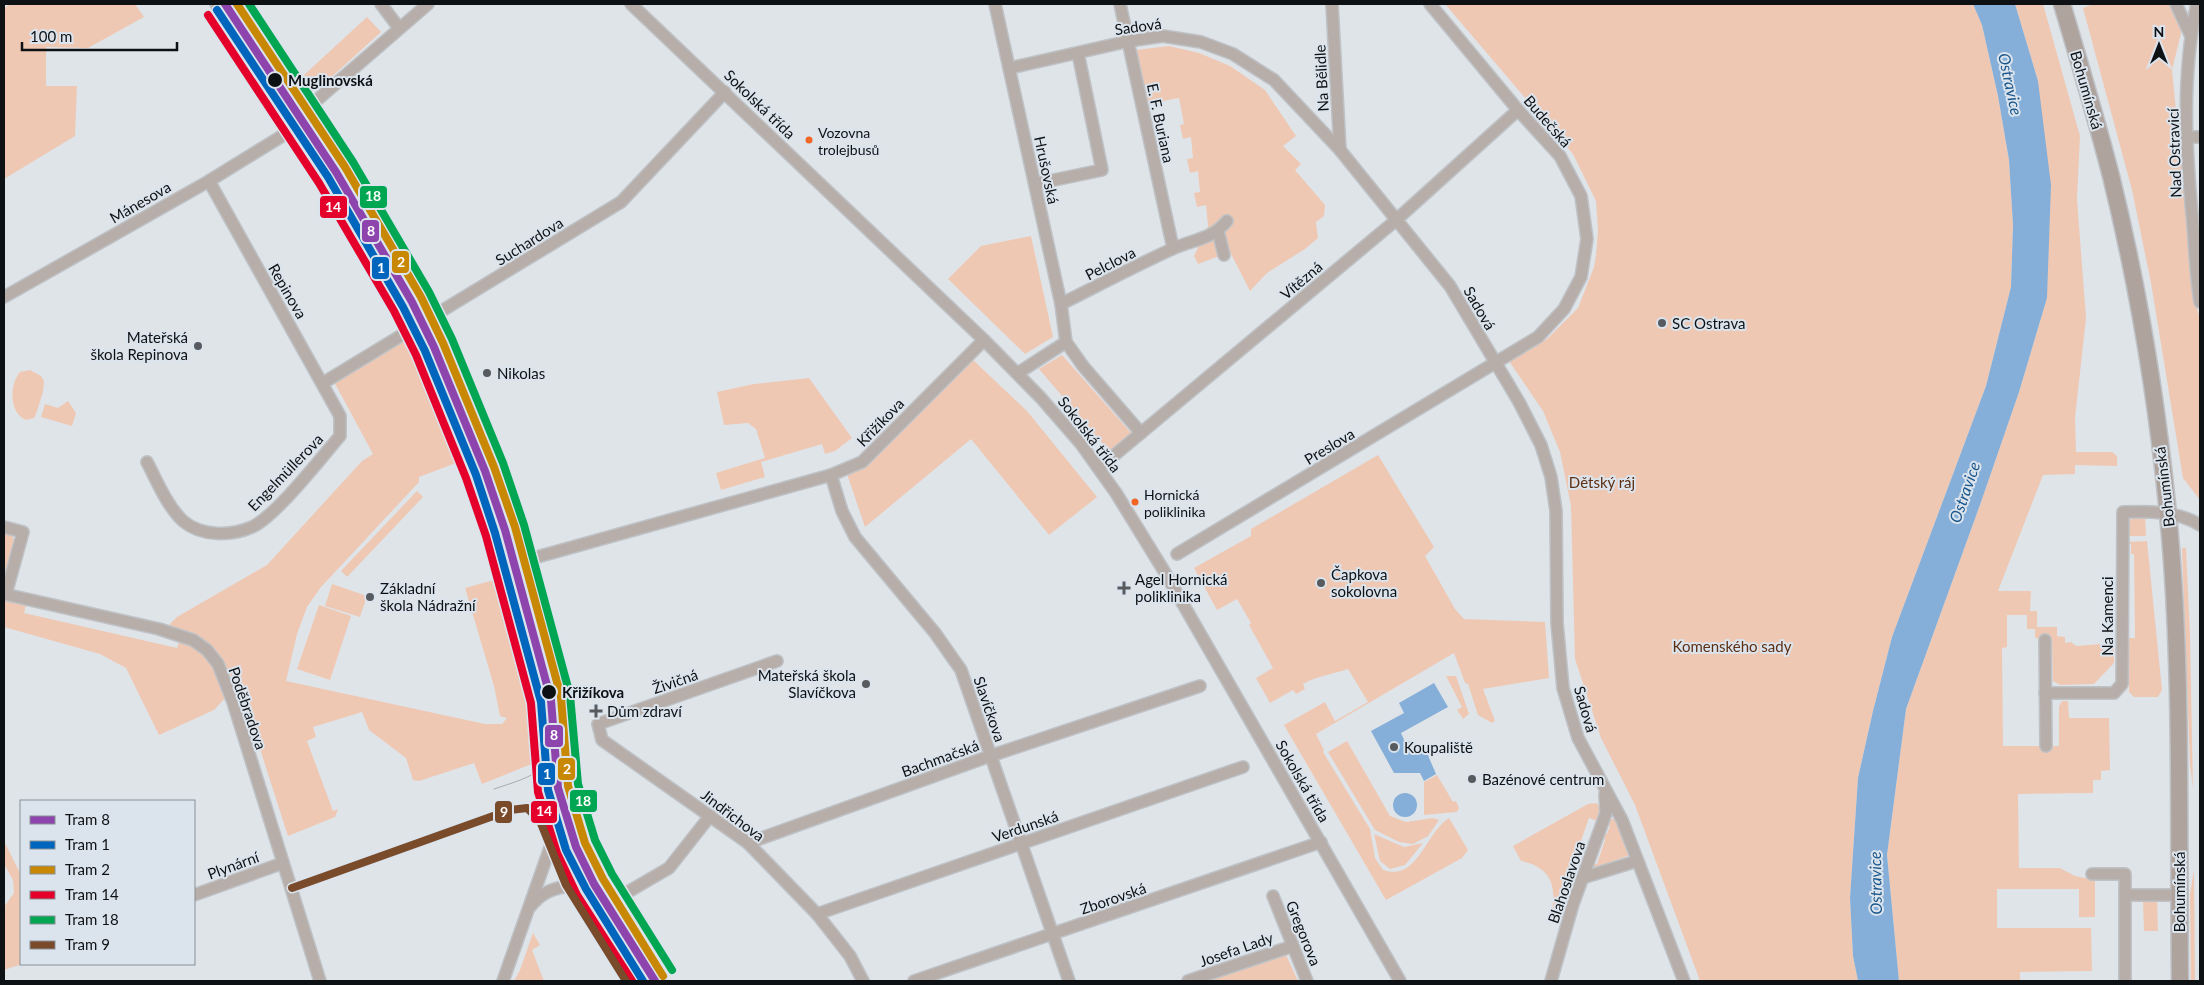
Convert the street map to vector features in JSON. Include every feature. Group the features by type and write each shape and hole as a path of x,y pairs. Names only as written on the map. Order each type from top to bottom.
{"main road":[{"name":"Bohumínská","path":"2062,4 2094,112 2122,227 2147,354 2168,514 2176,639 2180,981"}],"street":[{"path":"216,4 284,107 300,125 332,174 420,326 478,464 497,518 512,587 542,702 558,752 561,787 585,860 609,903 658,981"},
{"path":"244,4 311,108 433,317 497,472 523,563 566,696 567,725 558,752"},
{"path":"381,4 399,28"},
{"path":"300,125 317,100 428,4"},
{"name":"Sokolská třída","path":"631,4 726,92 1018,373 1062,421 1099,468 1164,571 1400,981"},
{"name":"Hrušovská","path":"995,4 1035,184 1066,342"},
{"name":"E. F. Buriana","path":"1120,4 1173,248"},
{"name":"Na Bělidle","path":"1332,4 1340,150"},
{"name":"Budečská","path":"1430,4 1518,110 1560,156 1581,196 1586,250 1581,277 1564,309 1538,337 1494,363"},
{"path":"2176,4 2190,34"},
{"name":"Nad Ostravicí","path":"2197,4 2190,34 2186,137 2200,302"},
{"name":"Sadová","path":"1010,68 1128,41 1163,36 1201,42 1233,54 1274,80 1340,150 1450,286 1494,363 1519,402 1541,445 1551,477 1556,511 1557,623 1563,688 1578,738 1605,792 1622,820 1684,981"},
{"path":"1035,184 1102,170 1078,53"},
{"name":"Suchardova","path":"323,383 420,326 621,202 726,92"},
{"name":"Vítězná","path":"1099,468 1396,221 1518,110"},
{"name":"Mánesova","path":"4,297 208,181 300,125"},
{"path":"2186,137 2200,137"},
{"name":"Repinova","path":"208,181 340,416"},
{"path":"1173,248 1218,232 1227,221"},
{"path":"1218,232 1224,255"},
{"name":"Pelclova","path":"1060,304 1173,248"},
{"name":"Křižíkova","path":"523,563 831,474 862,462 984,340"},
{"path":"1018,373 1066,342 1083,366 1141,433"},
{"name":"Preslova","path":"1177,554 1494,363"},
{"name":"Engelmüllerova","path":"147,462 167,498 184,521 204,532 226,534 253,526 271,513 340,436 340,416"},
{"name":"Slavíčkova","path":"831,474 842,511 855,537 935,633 961,670 1069,981"},
{"name":"Na Kamenci","path":"2045,694 2114,693 2122,684 2123,512 2148,511 2168,514"},
{"path":"2168,514 2200,525"},
{"path":"4,527 24,532 5,594"},
{"name":"Poděbradova","path":"5,594 159,629 193,640 207,650 218,664 233,702 320,981"},
{"path":"2045,640 2046,746"},
{"name":"Živičná","path":"602,740 598,724 777,661"},
{"name":"Bachmačská","path":"748,843 990,756 1200,686"},
{"name":"Jindřichova","path":"602,740 748,843 817,914 850,956 863,981"},
{"name":"Verdunská","path":"817,914 1243,767"},
{"name":"Blahoslavova","path":"1551,981 1582,878 1606,813 1605,792"},
{"path":"502,981 558,824 568,813"},
{"path":"609,903 669,868 710,816"},
{"name":"Zborovská","path":"914,981 1321,842"},
{"path":"1582,878 1637,861"},
{"name":"Plynární","path":"195,895 283,863"},
{"path":"2092,874 2125,874 2126,981"},
{"path":"528,910 545,893 568,886 591,890 609,903"},
{"path":"2125,895 2179,895"},
{"name":"Gregorova","path":"1273,896 1307,981"},
{"name":"Josefa Lady","path":"1188,981 1293,946"}],"green space":[{"path":"11,4 135,4 144,17 88,48 46,47 46,86 77,86 75,136 4,179 4,8"},
{"name":"Komenského sady","path":"1445,4 1973,4 1982,25 1998,96 2009,160 2013,225 2011,287 1986,386 1892,637 1858,778 1850,898 1853,956 1858,981 1700,981 1635,805 1601,738 1575,659 1571,506 1560,452 1543,411 1509,361 1547,339 1578,308 1594,267 1598,231 1596,201 1573,154"},
{"path":"2015,4 2043,4 2080,136 2077,199 2086,318 2075,418 2076,452 2112,452 2117,456 2117,466 2075,465 2075,474 2043,475 1998,591 2031,591 2030,611 2037,611 2037,627 2057,627 2057,636 2065,637 2065,643 2071,642 2076,646 2114,643 2114,663 2094,684 2060,685 2053,681 2052,639 2038,639 2035,637 2035,629 2027,629 2027,615 2007,615 2007,647 2002,648 2003,746 2059,746 2059,706 2062,701 2068,701 2069,718 2109,718 2110,770 2101,771 2101,780 2093,780 2093,793 2018,794 2019,868 2060,868 2075,876 2095,880 2095,917 2079,917 2079,889 1997,889 1997,928 2091,928 2092,971 2020,972 2020,981 1899,981 1887,855 1906,709 2019,392 2047,298 2038,81"},
{"path":"2093,4 2170,4 2182,29 2172,70 2195,303 2200,318 2200,500 2183,478 2151,283 2132,190 2083,8"},
{"path":"367,17 381,32 315,92 304,75"},
{"path":"1169,46 1199,53 1230,66 1265,90 1296,136 1283,146 1301,164 1295,170 1325,205 1324,216 1316,222 1318,238 1305,249 1267,273 1250,291 1230,252 1198,264 1194,256 1208,226 1206,205 1197,207 1194,193 1200,192 1198,171 1190,173 1187,159 1193,158 1191,137 1183,139 1180,125 1184,124 1179,98 1147,104 1136,50"},
{"path":"1031,236 1053,337 1025,354 948,279 981,246"},
{"path":"415,329 469,458 419,477 419,482 321,587 307,607 297,634 286,681 485,724 502,724 507,718 500,716 494,686 465,588 498,579 516,645 541,754 534,763 482,784 474,763 419,781 413,780 406,758 369,730 362,712 313,727 316,737 307,741 333,811 338,809 335,817 288,836 241,690 212,648 191,633 169,625 177,617 267,565 362,461 373,454 332,378"},
{"path":"1062,355 1132,434 1110,452 1039,369"},
{"path":"972,359 1027,411 1097,497 1049,535 971,439 865,527 847,474 865,468"},
{"path":"30,370 41,376 44,381 43,392 36,414 34,418 26,420 16,411 12,398 16,378 20,372"},
{"path":"809,378 852,438 835,451 825,454 822,444 761,462 765,477 721,490 716,473 765,458 756,429 748,423 724,425 717,392 754,384"},
{"path":"68,401 76,413 72,426 41,417 45,404 58,408"},
{"name":"Čapkova sokolovna","path":"1378,455 1434,547 1425,556 1455,609 1464,619 1545,622 1549,678 1483,689 1495,721 1492,723 1478,715 1468,684 1465,683 1454,653 1316,734 1324,750 1323,752 1370,829 1375,858 1383,870 1395,872 1405,869 1413,863 1433,834 1449,818 1468,850 1462,858 1386,900 1284,725 1325,702 1335,721 1368,702 1348,669 1309,681 1303,684 1305,689 1296,694 1293,690 1270,703 1256,678 1273,668 1249,625 1251,623 1237,599 1217,610 1194,568 1251,536 1251,529"},
{"path":"417,491 423,497 347,577 341,571"},
{"path":"2134,515 2145,516 2146,536 2127,536 2128,523"},
{"path":"4,532 12,536 16,543 4,585"},
{"path":"2147,541 2162,690 2158,697 2134,697 2129,692 2127,638 2135,638 2134,554 2131,554 2131,544 2127,544 2128,542"},
{"path":"2182,548 2186,548 2190,635 2193,789 2190,764"},
{"path":"332,584 367,596 360,617 325,606"},
{"path":"4,600 26,605 24,613 177,648 180,640 197,649 210,662 226,697 214,710 159,735 126,668 100,654 4,627"},
{"path":"319,605 351,616 330,680 297,669"},
{"path":"1446,676 1456,676 1469,714 1463,719 1457,710 1462,707"},
{"path":"1347,741 1390,816 1406,822 1433,818 1439,820 1428,836 1413,844 1399,842 1375,830 1328,752"},
{"path":"1437,775 1453,802 1456,801 1459,808 1457,812 1424,815 1424,782"},
{"path":"1596,803 1600,807 1598,821 1589,818 1569,875 1578,879 1561,924 1550,922 1553,901 1551,883 1541,869 1533,864 1521,861 1513,846 1588,804"},
{"path":"1612,819 1616,819 1630,855 1594,868 1592,864 1597,864 1605,840 1604,834 1607,834 1610,826 1608,823"},
{"path":"1374,834 1404,847 1423,843 1405,865 1390,869 1380,861"},
{"path":"4,841 20,873 20,965 4,970 4,907 14,893 13,880 4,864"},
{"path":"2194,870 2195,981 2191,981 2190,894"},
{"path":"2157,900 2158,931 2144,931 2143,902"},
{"path":"533,933 540,945 532,950 544,981 514,981 520,970"},
{"path":"1286,955 1298,981 1208,981"}],"water":[{"name":"Ostravice","path":"1973,4 2015,4 2038,81 2051,185 2047,298 2019,392 1906,709 1887,855 1899,981 1858,981 1853,956 1850,898 1858,778 1892,637 1986,386 2011,287 2013,225 2009,160 1998,96 1982,25"},
{"path":"1434,683 1448,707 1401,733 1405,742 1411,741 1418,753 1427,753 1436,774 1424,781 1420,773 1394,773 1371,731 1404,713 1399,703"},
{"path":"1405,793 1414,796 1417,805 1414,814 1405,817 1396,814 1393,805 1396,796"}],"tram line":[{"name":"8","path":"225,4 336,172 412,302 434,347 485,471 505,530 551,700 558,788 576,847 594,884 655,981"},
{"name":"2","path":"237,4 345,167 421,297 443,343 494,467 515,527 561,697 568,786 585,843 603,879 663,976"},
{"name":"18","path":"249,4 353,162 429,292 452,339 503,463 524,525 570,695 578,784 595,840 612,874 672,970"},
{"name":"1","path":"217,10 328,177 403,307 425,351 476,475 495,533 541,702 548,790 566,850 586,889 643,981"},
{"name":"14","path":"208,15 319,183 394,311 416,355 466,478 486,536 531,703 538,792 557,853 577,895 632,981"},
{"path":"494,789 532,775 550,761 558,737 559,721"},
{"name":"9","path":"292,888 510,810 527,808 540,821 566,885 626,981"}],"place":[{"name":"Muglinovská","path":"275,80"},
{"name":"Vozovna trolejbusů","path":"809,140"},
{"name":"SC Ostrava","path":"1662,323"},
{"name":"Mateřská škola Repinova","path":"198,346"},
{"name":"Nikolas","path":"487,373"},
{"name":"Hornická poliklinika","path":"1135,502"},
{"name":"Čapkova sokolovna","path":"1321,583"},
{"name":"Agel Hornická poliklinika","path":"1124,588"},
{"name":"Základní škola Nádražní","path":"370,597"},
{"name":"Mateřská škola Slavíčkova","path":"866,684"},
{"name":"Křižíkova","path":"549,692"},
{"name":"Dům zdraví","path":"596,711"},
{"name":"Koupaliště","path":"1394,747"},
{"name":"Bazénové centrum","path":"1472,779"}],"park label":[{"name":"Dětský ráj","path":"1602,482"}]}
